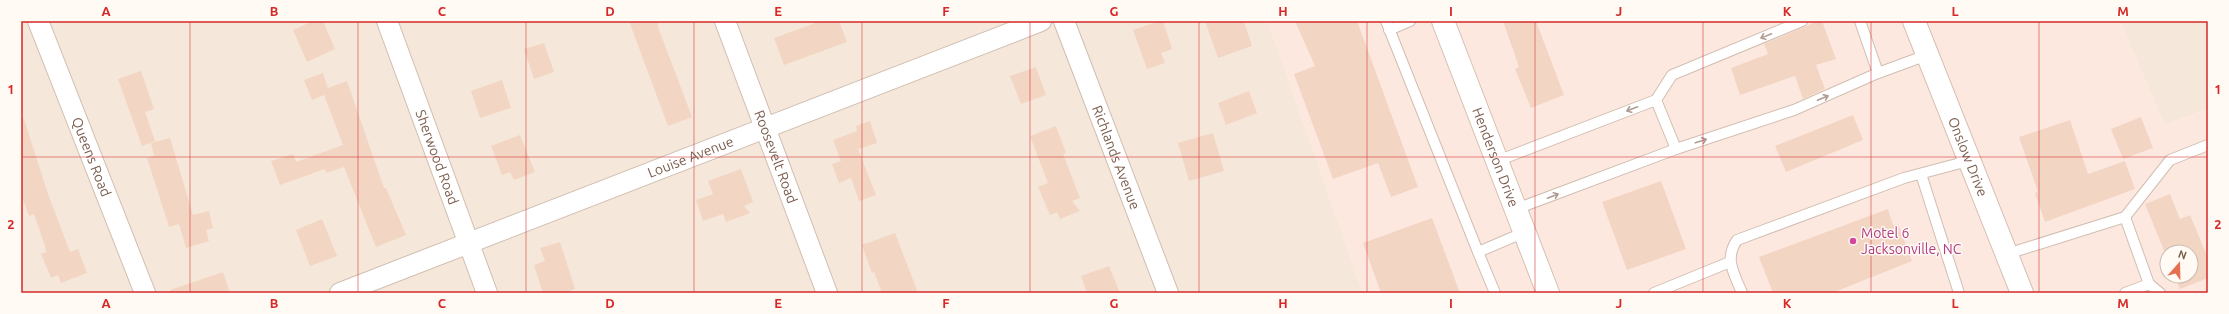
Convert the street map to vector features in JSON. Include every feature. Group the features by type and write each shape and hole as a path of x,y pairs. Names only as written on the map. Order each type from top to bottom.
{"main road":[{"name":"Henderson Drive","path":"1443,21 1548,293"},
{"name":"Onslow Drive","path":"1914,21 1968,161 2022,293"}],"street":[{"name":"Queens Road","path":"38,21 145,293"},
{"name":"Sherwood Road","path":"387,21 487,293"},
{"name":"Roosevelt Road","path":"725,21 827,293"},
{"name":"Louise Avenue","path":"340,293 1041,21"},
{"name":"Richlands Avenue","path":"1064,21 1168,293"}],"lane":[{"path":"1410,21 1387,25 1495,293"},
{"path":"1497,161 1656,100 1672,75 1802,21"},
{"path":"1860,21 1878,73"},
{"path":"1516,209 1676,149 1794,110 1878,73 1927,55"},
{"path":"1656,100 1676,149"},
{"path":"2007,254 2126,216 2170,160 2208,145"},
{"path":"1742,293 1730,262 1731,250 1737,240 1841,200 1921,174 1968,161"},
{"path":"1921,174 1959,293"},
{"path":"2126,216 2149,284 2160,293"},
{"path":"1478,252 1525,232"},
{"path":"1654,293 1730,262"},
{"path":"2125,293 2149,284"}],"shaded area":[{"path":"21,21 1268,21 1363,293 21,293"},
{"path":"1268,21 2120,21 2164,125 2208,109 2208,293 1363,293"},
{"path":"2120,21 2208,21 2208,109 2164,125"}],"building":[{"path":"313,21 323,21 335,49 307,62 293,30"},
{"path":"629,21 658,21 658,27 692,117 668,126"},
{"path":"821,21 839,21 847,42 784,65 774,38"},
{"path":"1163,21 1172,49 1161,53 1165,63 1147,69 1133,30"},
{"path":"1205,21 1244,21 1252,46 1218,58"},
{"path":"1295,21 1357,21 1418,187 1391,197 1378,163 1333,179 1294,74 1315,66"},
{"path":"1503,21 1536,21 1564,95 1531,108 1515,69 1519,67"},
{"path":"1818,21 1822,21 1836,59 1816,65 1825,89 1803,99 1795,76 1740,95 1731,68 1768,54 1764,44"},
{"path":"544,43 554,72 534,79 524,49"},
{"path":"1036,67 1046,95 1021,104 1010,76"},
{"path":"141,71 154,109 145,112 155,141 142,146 118,79"},
{"path":"323,73 328,88 347,81 384,188 386,188 406,235 376,247 344,167 326,173 325,169 280,185 271,161 293,154 296,162 343,145 324,95 312,100 304,80"},
{"path":"502,80 511,108 480,118 471,91"},
{"path":"1249,91 1257,113 1226,125 1218,103"},
{"path":"1853,115 1863,140 1786,172 1775,146"},
{"path":"2141,117 2153,148 2123,159 2111,129"},
{"path":"21,119 24,119 48,194 70,252 78,249 87,273 61,283 58,275 51,278 41,254 46,252 45,246 34,214 29,216 21,194"},
{"path":"2070,120 2088,174 2125,161 2135,189 2045,222 2035,193 2038,192 2019,137"},
{"path":"870,121 877,143 858,149 876,195 859,201 851,178 839,183 832,164 841,161 833,140 857,131 856,126"},
{"path":"1056,126 1066,153 1063,154 1080,198 1072,201 1080,211 1060,219 1057,212 1050,215 1038,187 1048,183 1030,136"},
{"path":"1213,133 1224,171 1189,181 1178,143"},
{"path":"520,135 535,172 514,180 510,172 502,175 491,146"},
{"path":"170,138 193,215 209,211 213,228 206,230 209,241 186,248 179,224 169,227 147,158 154,156 151,143"},
{"path":"741,169 753,202 744,206 750,213 726,222 723,214 703,221 696,200 713,194 708,181"},
{"path":"1661,181 1686,249 1627,270 1602,202"},
{"path":"2170,194 2180,219 2190,215 2208,258 2208,278 2199,282 2199,244 2161,244 2145,204"},
{"name":"Motel 6 Jacksonville, NC","path":"1888,209 1893,225 1898,224 1912,261 1832,293 1773,293 1759,257"},
{"path":"1432,218 1460,293 1381,293 1363,243"},
{"path":"322,219 337,256 310,266 296,230"},
{"path":"895,233 918,293 882,293 874,272 872,273 862,245"},
{"path":"560,242 575,289 564,293 543,293 534,265 545,261 540,248"},
{"path":"1109,266 1120,293 1087,293 1081,276"},
{"path":"223,272 230,293 170,293 170,290"},
{"path":"2178,284 2193,284 2180,289"}],"place":[{"name":"Motel 6 Jacksonville, NC","path":"1853,241"}]}
